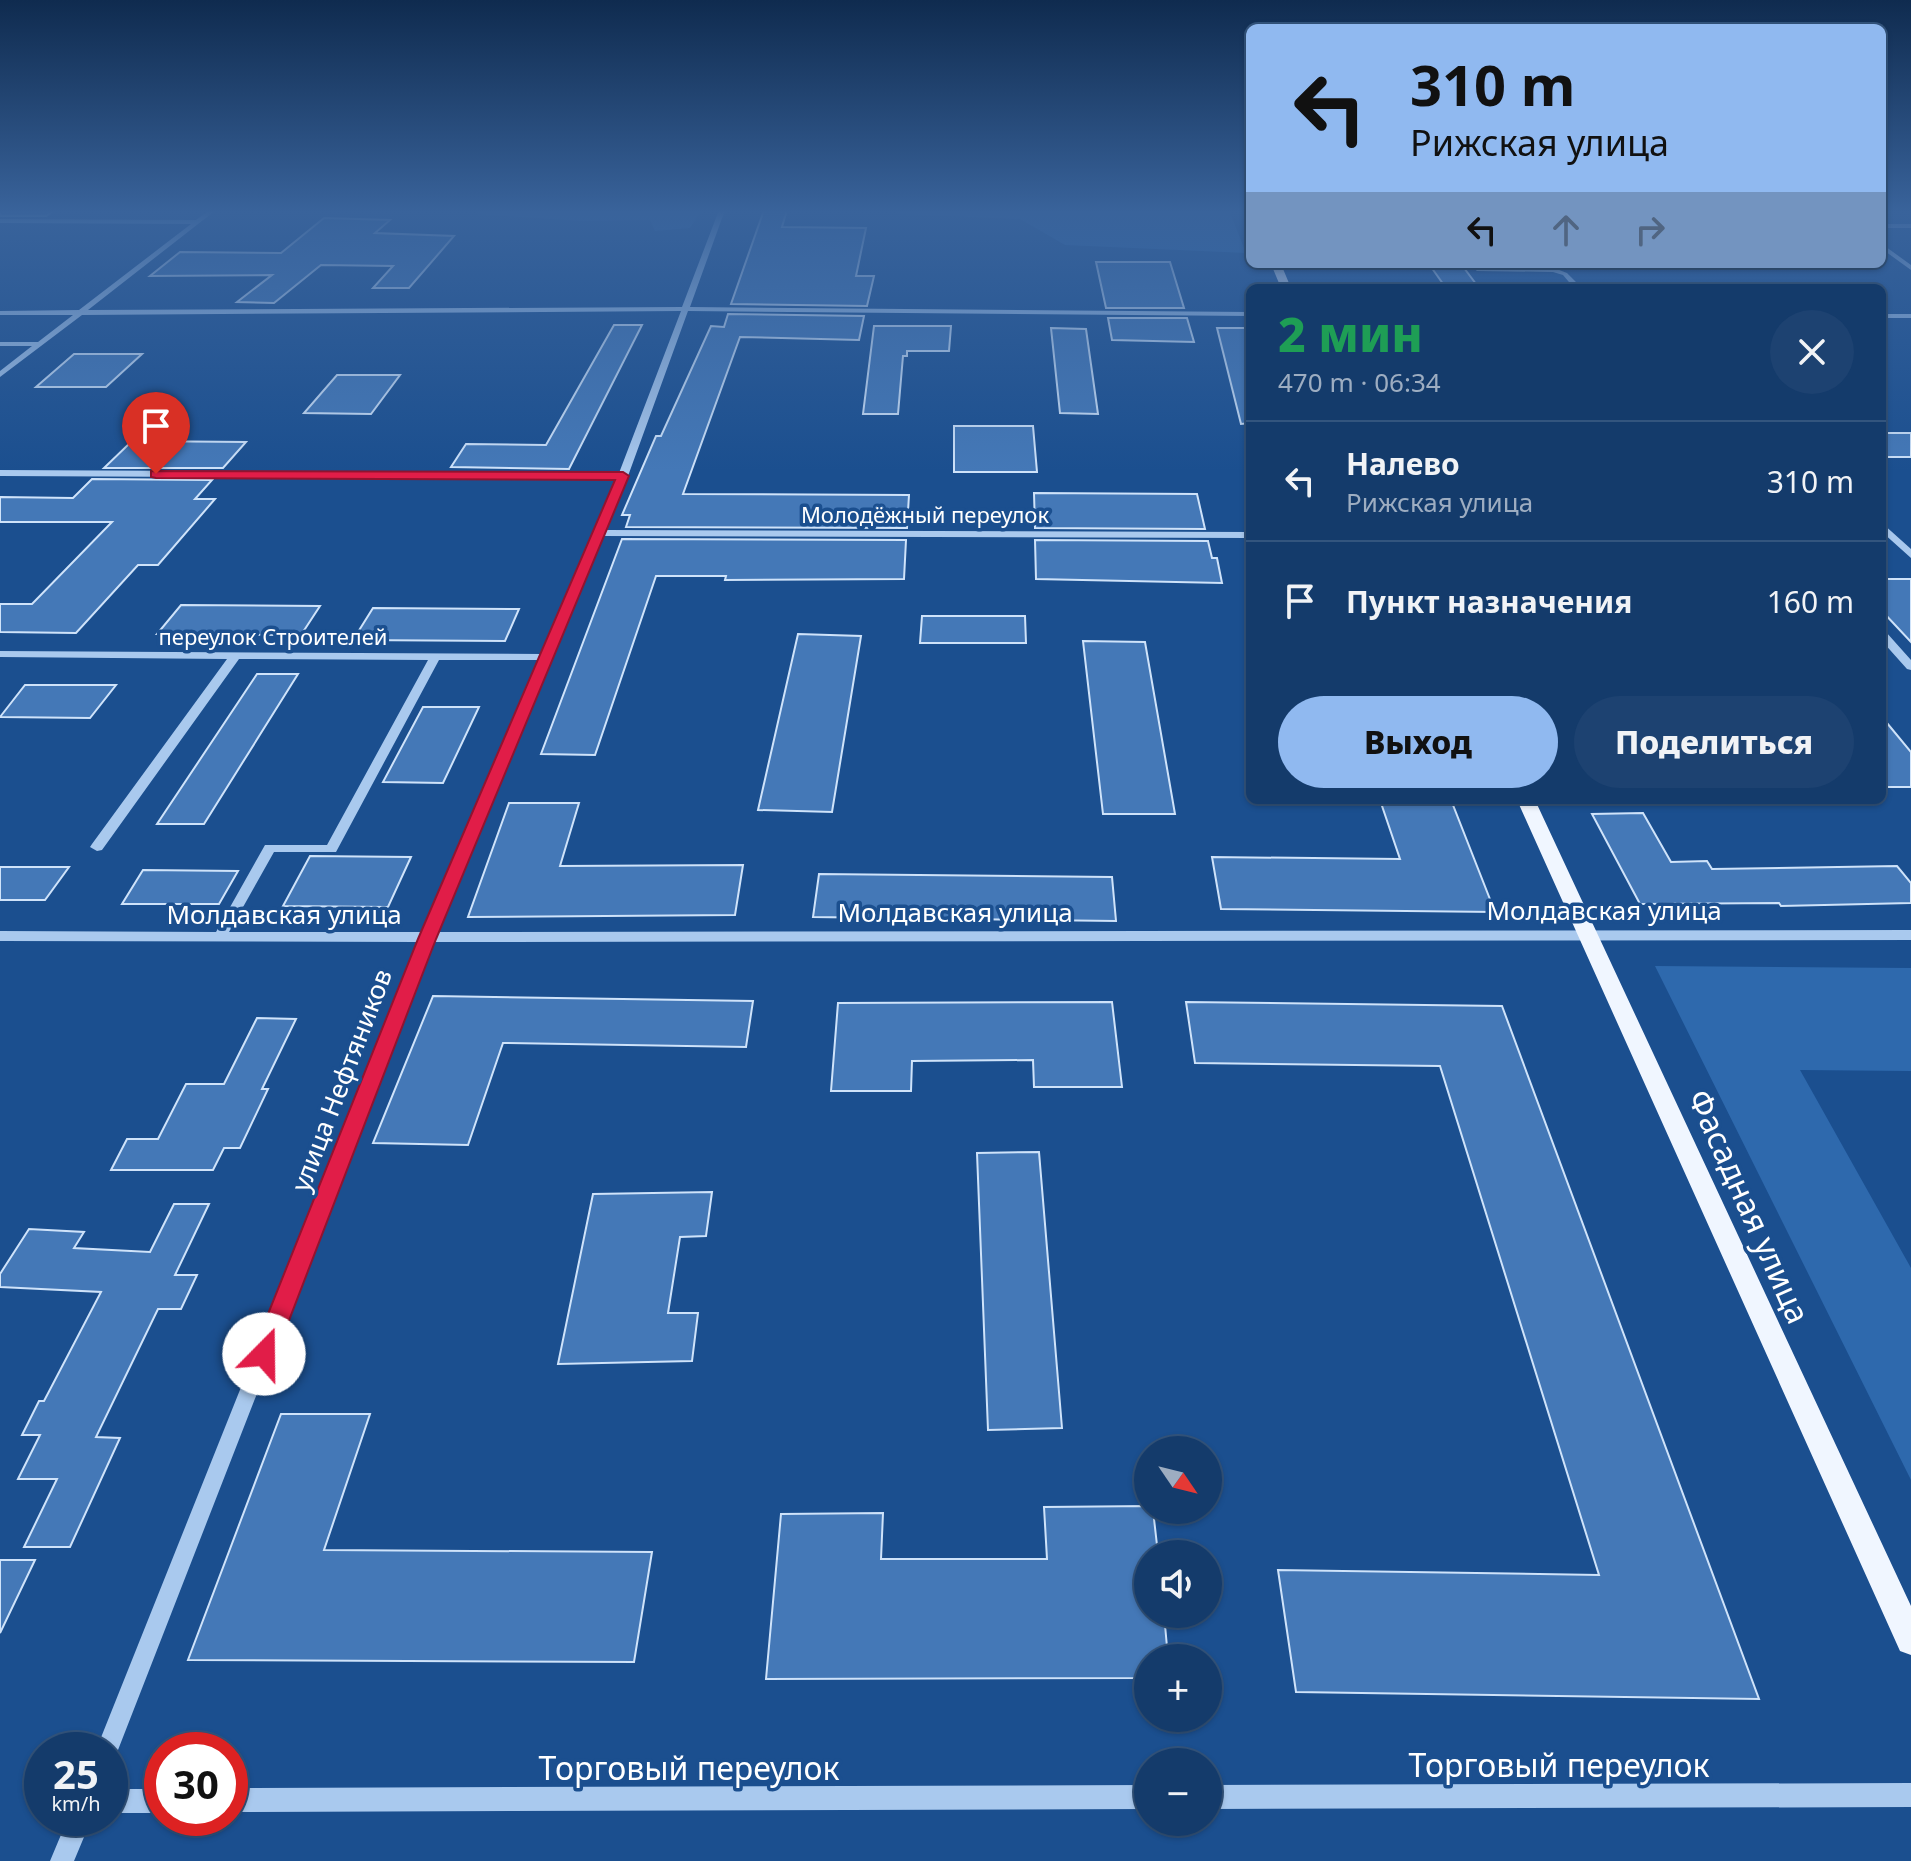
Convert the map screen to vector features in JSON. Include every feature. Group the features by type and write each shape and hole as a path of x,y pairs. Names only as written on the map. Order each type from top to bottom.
{"main road":[{"name":"Фасадная улица","path":"1528,804 1911,1640"}],"street":[{"path":"0,375 100,297"},
{"name":"улица Нефтяников","path":"114,1732 427,939 623,476 690,297"},
{"path":"0,313 685,309 1246,314"},
{"path":"1886,316 1911,316"},
{"path":"0,344 39,344"},
{"path":"0,473 623,476"},
{"path":"1886,530 1911,555"},
{"name":"Молодёжный переулок","path":"599,533 1246,535"},
{"path":"1886,639 1911,667"},
{"name":"переулок Строителей","path":"0,654 546,657"},
{"path":"97,847 235,656"},
{"path":"219,938 270,848 331,849 435,657"},
{"name":"Молдавская улица","path":"0,936 427,939 1911,935"},
{"name":"Торговый переулок","path":"1222,1797 1911,1795"},
{"name":"Торговый переулок","path":"248,1800 1134,1797"},
{"path":"62,1861 72,1836"}],"shaded area":[{"path":"1655,966 1911,968 1911,1071 1800,1070 1911,1268 1911,1480"}],"building":[{"path":"244,297 282,297 274,303 237,302"},
{"path":"734,297 869,297 867,306 731,304"},
{"path":"1104,297 1181,297 1184,308 1106,308"},
{"path":"728,314 864,316 859,340 740,337 683,494 909,495 907,528 626,527 630,515 622,515 656,436 661,436 711,326 724,327"},
{"path":"1108,318 1187,318 1194,342 1112,340"},
{"path":"614,325 642,325 569,469 451,467 466,444 546,445"},
{"path":"874,326 951,326 949,351 907,351 907,356 903,356 898,414 863,414"},
{"path":"1051,328 1086,329 1098,414 1060,413"},
{"path":"1217,328 1246,328 1246,423 1241,424"},
{"path":"74,354 142,354 106,387 36,387"},
{"path":"337,375 400,375 371,414 304,413"},
{"path":"954,426 1033,426 1037,472 954,472"},
{"path":"1886,433 1911,433 1911,457 1886,457"},
{"path":"132,441 246,442 223,468 104,468"},
{"path":"92,479 212,480 195,499 215,499 158,565 138,565 76,633 0,632 0,604 32,604 112,522 0,522 0,497 73,498"},
{"path":"1034,493 1197,494 1205,529 1035,528"},
{"path":"622,539 906,540 904,579 725,580 726,576 656,576 595,755 541,754"},
{"path":"1035,540 1208,541 1212,558 1217,558 1222,583 1036,579"},
{"path":"1886,579 1911,579 1911,642 1886,615"},
{"path":"181,605 320,606 301,635 157,634"},
{"path":"373,608 519,609 505,641 353,640"},
{"path":"922,616 1025,616 1026,643 920,643"},
{"path":"798,634 861,636 832,812 758,810"},
{"path":"1083,641 1145,642 1175,814 1103,814"},
{"path":"257,674 298,674 204,824 157,824"},
{"path":"25,685 116,685 90,718 0,717"},
{"path":"423,707 479,707 443,783 383,782"},
{"path":"1886,722 1911,752 1911,787 1886,787"},
{"path":"509,803 579,803 560,866 743,865 735,915 468,917"},
{"path":"1381,804 1453,804 1495,912 1221,909 1212,857 1400,859"},
{"path":"1643,813 1671,862 1707,861 1712,869 1897,866 1911,883 1911,903 1781,906 1779,903 1640,904 1592,814"},
{"path":"310,856 411,857 388,907 283,906"},
{"path":"0,867 69,867 45,900 0,900"},
{"path":"143,870 238,871 219,904 122,904"},
{"path":"819,874 1112,877 1116,921 813,917"},
{"path":"433,996 753,1001 746,1047 503,1043 468,1145 373,1143"},
{"path":"1112,1002 1122,1087 1034,1087 1033,1060 912,1061 911,1091 831,1091 838,1003"},
{"path":"1186,1002 1502,1006 1759,1699 1296,1692 1278,1570 1599,1575 1440,1066 1195,1063"},
{"path":"257,1018 296,1019 262,1089 268,1089 240,1148 224,1148 213,1170 111,1170 127,1139 158,1139 186,1084 224,1084"},
{"path":"1039,1152 1062,1428 988,1430 977,1153"},
{"path":"712,1192 706,1236 680,1237 668,1313 698,1313 692,1361 558,1364 593,1194"},
{"path":"174,1204 209,1204 175,1275 197,1275 181,1309 158,1309 96,1437 120,1438 70,1547 24,1547 57,1479 18,1479 40,1435 22,1435 39,1401 44,1401 101,1292 0,1287 0,1274 29,1229 84,1232 74,1248 150,1252"},
{"path":"281,1414 370,1414 324,1550 652,1552 634,1662 188,1660"},
{"path":"1134,1506 1134,1524 1155,1524 1156,1540 1134,1540 1134,1628 1165,1628 1167,1644 1134,1644 1134,1678 766,1679 781,1514 883,1513 881,1559 1047,1559 1044,1507"},
{"path":"0,1560 35,1560 0,1633"}],"route":[{"path":"156,474 623,476 427,939 264,1354"}]}
